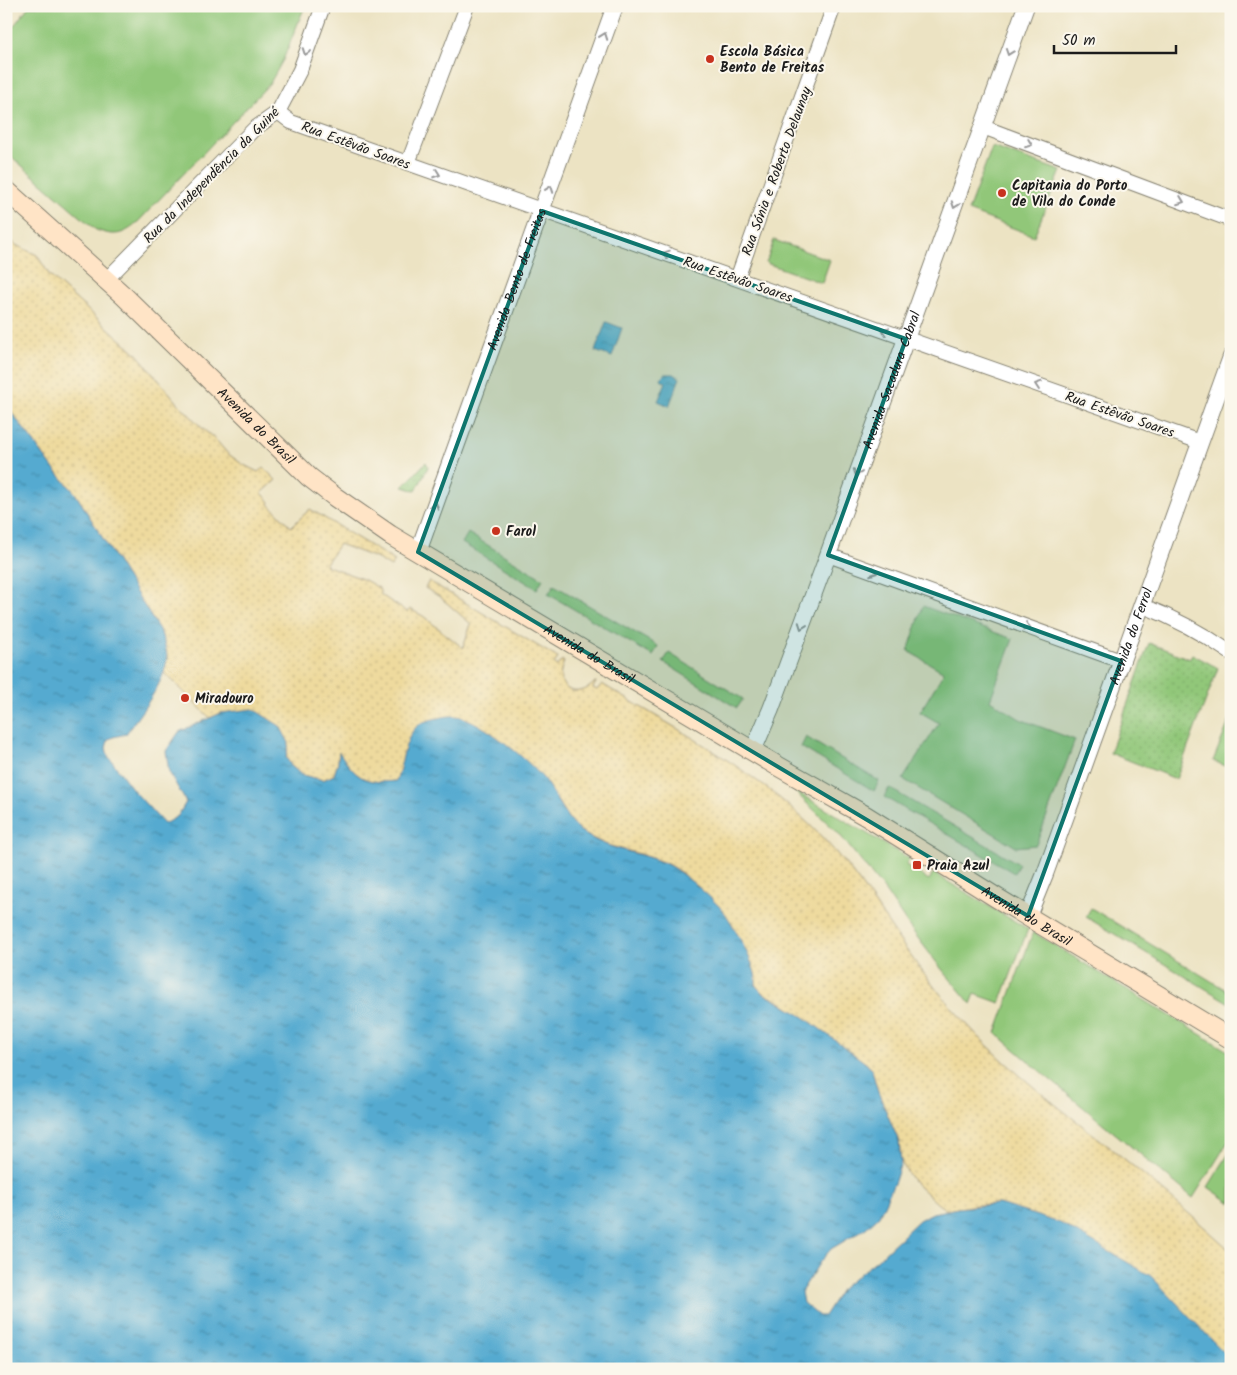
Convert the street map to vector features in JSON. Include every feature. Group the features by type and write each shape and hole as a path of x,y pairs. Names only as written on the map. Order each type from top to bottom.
{"main road":[{"name":"Avenida do Brasil","path":"6,190 107,279 310,477 390,535 866,816 1231,1039"}],"street":[{"name":"Rua da Independência da Guiné","path":"107,279 254,129 278,112 300,70 322,6"},
{"path":"408,163 467,6"},
{"name":"Avenida Bento de Freitas","path":"418,552 615,6"},
{"name":"Rua Sónia e Roberto Delaunay","path":"737,279 834,6"},
{"name":"Avenida Sacadura Cabral","path":"753,751 771,709 828,555 1026,6"},
{"name":"Rua Estêvão Soares","path":"278,112 291,122 1200,442"},
{"path":"983,127 1231,220"},
{"name":"Avenida do Ferrol","path":"1028,916 1045,874 1200,442 1227,378 1231,357"},
{"path":"828,555 1121,661"},
{"path":"1141,605 1162,613 1231,653"}],"highlighted area":[{"path":"542,211 906,339 828,555 1121,661 1028,916 418,552"}],"green space":[{"path":"29,6 305,6 283,60 270,83 135,225 121,233 112,234 96,230 6,152 6,36"},
{"path":"992,147 1061,171 1034,236 968,211"},
{"path":"774,240 830,260 822,283 766,263"},
{"path":"426,462 428,467 416,491 403,487"},
{"path":"468,533 543,579 537,589 462,543"},
{"path":"554,585 658,646 653,656 548,594"},
{"path":"923,606 1013,639 990,700 1020,719 1075,740 1036,845 1016,847 903,779 939,723 920,712 944,672 908,651"},
{"path":"1149,643 1190,659 1192,654 1218,668 1176,779 1110,753"},
{"path":"669,653 743,699 737,708 663,662"},
{"path":"1231,717 1231,768 1213,761"},
{"path":"806,737 879,781 874,791 801,747"},
{"path":"889,788 1019,864 1014,873 884,797"},
{"path":"792,789 910,859 906,865 929,880 933,873 1028,929 1000,1003 975,994 971,1004 940,967 885,891 839,834"},
{"path":"1091,908 1231,993 1231,1004 1086,917"},
{"path":"1033,932 1231,1053 1231,1137 1193,1198 996,1033"},
{"path":"1231,1150 1231,1203 1208,1187"}],"sand":[{"path":"6,237 16,245 37,255 50,276 136,353 177,402 227,453 242,464 258,472 264,468 276,480 262,493 270,502 269,504 291,527 310,509 395,561 391,567 376,558 339,544 325,565 365,580 379,588 381,595 407,612 410,609 423,616 463,648 471,624 440,597 425,588 429,581 558,658 554,664 557,666 562,660 564,662 561,679 568,689 581,691 596,682 593,688 597,690 602,684 724,758 781,799 832,848 852,872 933,985 985,1043 1033,1086 1189,1213 1231,1251 1231,1360 1211,1339 999,1204 976,1205 947,1210 938,1204 913,1181 901,1162 899,1142 878,1092 871,1067 779,1001 763,993 756,986 755,973 682,873 666,863 607,845 586,835 572,824 543,778 504,743 479,726 462,717 405,752 396,781 385,782 362,778 339,753 334,775 323,780 302,775 291,766 286,757 289,743 221,713 210,718 164,672 167,655 161,633 75,493 53,468 6,405"}],"water":[{"path":"606,322 622,328 612,357 595,351"},
{"path":"665,374 674,374 680,378 669,406 658,401 666,382 662,381 661,378"},
{"path":"6,405 53,468 75,493 161,633 167,655 166,665 158,686 126,734 108,740 106,748 108,756 134,791 164,824 178,816 186,802 169,772 166,751 179,732 221,713 253,709 280,726 289,743 286,757 291,766 302,775 323,780 334,775 339,752 351,768 362,777 368,780 385,782 396,781 406,745 416,727 426,721 447,716 458,716 471,721 493,734 517,752 536,770 572,823 579,830 595,840 614,848 671,866 705,893 725,913 747,952 756,977 756,986 763,993 804,1017 871,1067 878,1092 899,1142 901,1162 895,1181 879,1216 866,1228 831,1249 820,1262 801,1292 803,1303 819,1316 824,1316 842,1288 878,1259 919,1220 933,1213 958,1208 999,1204 1060,1223 1151,1276 1231,1360 1231,1369 6,1369"}],"place":[{"name":"Escola Básica Bento de Freitas","path":"710,59"},
{"name":"Capitania do Porto de Vila do Conde","path":"1002,193"},
{"name":"Farol","path":"496,531"},
{"name":"Miradouro","path":"185,698"},
{"name":"Praia Azul","path":"917,865"}]}
